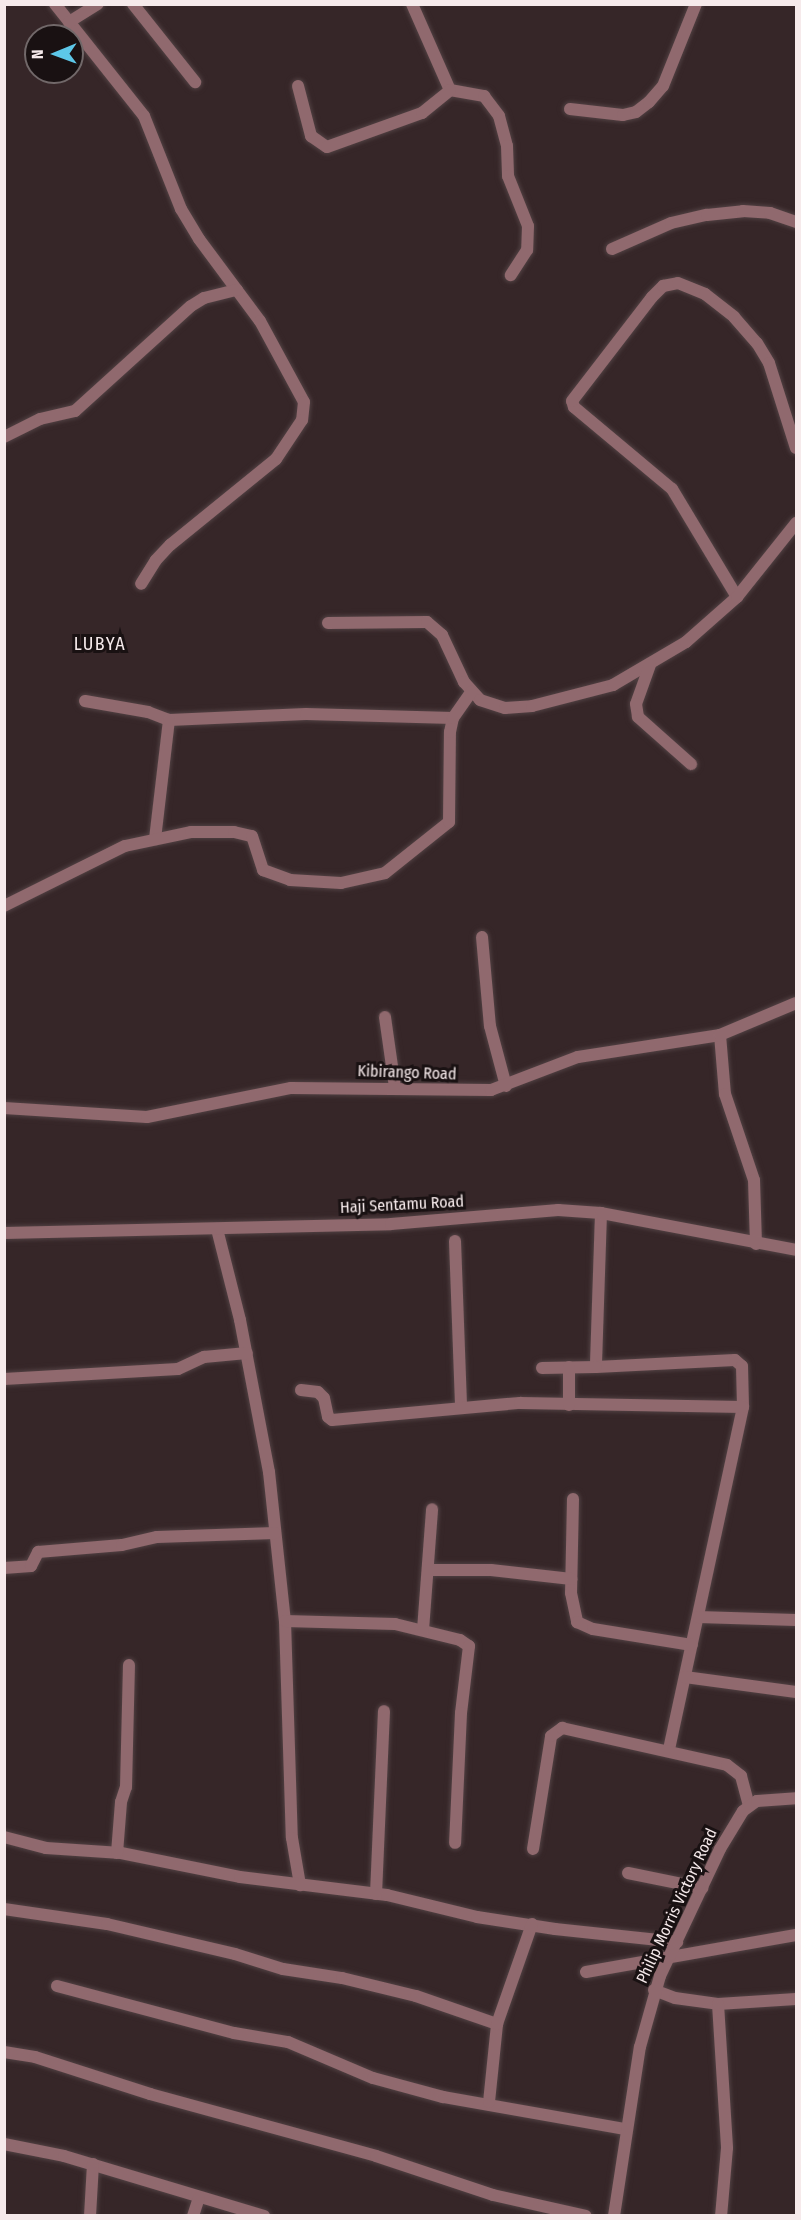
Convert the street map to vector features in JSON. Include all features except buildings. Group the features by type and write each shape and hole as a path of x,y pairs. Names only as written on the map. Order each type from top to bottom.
{"street":[{"path":"55,4 144,116 181,209 272,341 304,402 302,420 276,459 170,545 156,560 141,584"},
{"path":"69,22 98,4"},
{"path":"133,4 195,82"},
{"path":"412,4 450,90"},
{"path":"570,110 623,115 636,112 649,102 663,86 696,4"},
{"path":"298,86 311,136 327,147 422,113 450,90 484,96 499,116 507,146 508,176 528,226 527,250 511,275"},
{"path":"612,249 671,223 707,215 743,211 770,213 796,222"},
{"path":"737,597 672,489 574,407 572,401 652,297 663,286 678,283 705,294 734,317 757,343 769,363 796,448"},
{"path":"4,437 39,419 75,411 191,306 204,298 237,290"},
{"path":"328,623 427,622 441,634 471,692 495,706 532,706 613,685 686,642 737,597 796,523"},
{"path":"650,665 636,704 638,717 690,764"},
{"path":"4,906 124,846 155,839 214,831 247,834 255,841 263,870 312,883 341,883 385,873 449,822 447,761 453,718 471,692"},
{"path":"84,701 148,712 169,720 306,714 453,718"},
{"path":"155,839 169,720"},
{"path":"482,937 489,1018 506,1086"},
{"name":"Kibirango Road","path":"4,1108 44,1107 99,1116 147,1117 291,1089 395,1087 468,1092 506,1086 578,1057 720,1035 796,1003"},
{"path":"385,1017 395,1087"},
{"path":"720,1035 725,1094 754,1180 756,1244"},
{"name":"Haji Sentamu Road","path":"4,1233 392,1224 558,1210 601,1213 796,1250"},
{"path":"596,1367 601,1213"},
{"path":"217,1229 247,1353 270,1472 285,1621 292,1838 300,1885"},
{"path":"455,1241 461,1408"},
{"path":"4,1380 168,1370 189,1367 204,1356 247,1353"},
{"path":"542,1368 735,1360 742,1366 743,1407 669,1750"},
{"path":"569,1368 569,1405"},
{"path":"301,1390 318,1392 324,1398 328,1418 332,1420 520,1403 743,1407"},
{"path":"573,1500 571,1579 573,1616 584,1626 692,1645"},
{"path":"423,1630 432,1509"},
{"path":"4,1569 31,1566 38,1552 122,1545 157,1537 275,1533"},
{"path":"429,1570 491,1570 571,1579"},
{"path":"698,1617 796,1620"},
{"path":"285,1621 364,1622 423,1630 466,1642 470,1650 460,1713 455,1843"},
{"path":"117,1853 127,1778 129,1665"},
{"path":"685,1677 796,1692"},
{"path":"376,1894 384,1711"},
{"path":"533,1849 551,1736 557,1730 669,1750 735,1769 746,1786 748,1805 767,1798 796,1798"},
{"name":"Philip Morris Victory Road","path":"614,2216 625,2129 654,1990 734,1824 748,1805"},
{"path":"4,1837 46,1848 117,1853 300,1885 376,1894 532,1924 677,1942"},
{"path":"628,1873 702,1888"},
{"path":"4,1909 107,1924 235,1954 283,1969 342,1978 416,1996 497,2024"},
{"path":"489,2102 497,2024 532,1924"},
{"path":"586,1972 796,1935"},
{"path":"57,1986 221,2030 288,2042 393,2083 444,2097 489,2102 625,2129"},
{"path":"654,1990 718,2004 796,1999"},
{"path":"718,2004 727,2148 721,2216"},
{"path":"4,2052 36,2057 150,2094 376,2156 493,2196 586,2216"},
{"path":"4,2144 93,2164 264,2216"},
{"path":"90,2216 93,2164"},
{"path":"193,2216 199,2198"}],"district":[{"name":"LUBYA","path":"100,644"}]}
